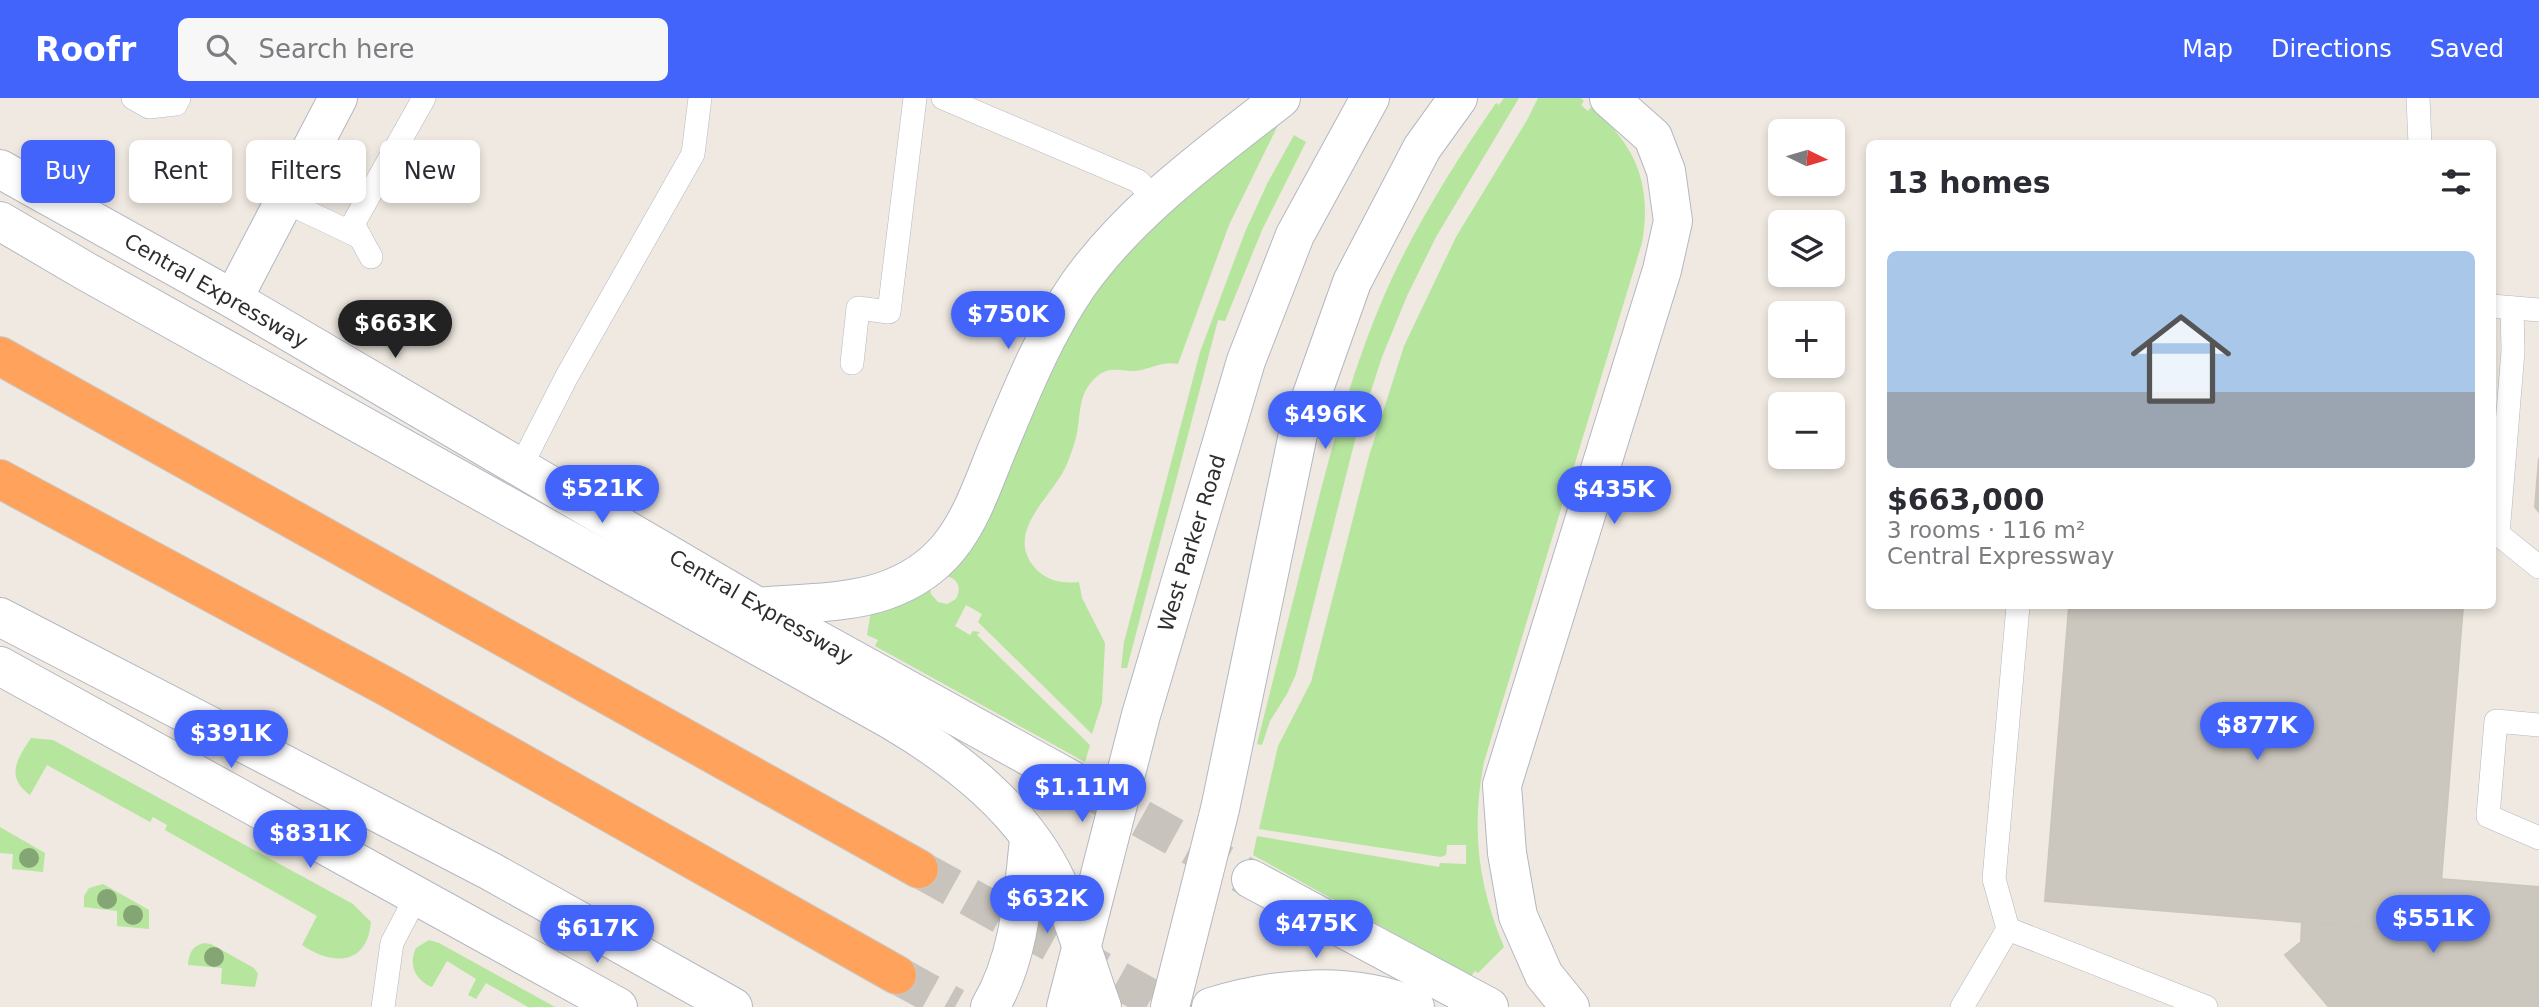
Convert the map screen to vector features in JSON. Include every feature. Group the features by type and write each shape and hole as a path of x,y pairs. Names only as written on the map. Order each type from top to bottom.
{"highway":[{"path":"0,356 919,869"},
{"path":"0,479 387,687 897,975"}],"main road":[{"path":"316,140 338,98"},
{"path":"758,607 864,597 905,582 935,562 950,546 974,505 1044,342 1078,286 1118,234 1155,199 1281,98"},
{"name":"West Parker Road","path":"1066,1007 1141,715 1246,361 1295,235 1370,98"},
{"path":"1170,1007 1220,809 1298,434 1352,282 1422,148 1458,98"},
{"path":"1570,1007 1544,975 1518,916 1507,853 1502,785 1662,270 1673,221 1666,172 1653,137 1609,98"},
{"name":"Central Expressway","path":"0,169 233,299 758,607 1088,789"},
{"path":"233,299 283,203"},
{"path":"0,221 99,279 891,720 944,753 969,773 1015,820 1056,881 1102,1007"},
{"path":"0,617 489,871 733,1007"},
{"path":"0,666 618,1007"},
{"path":"990,1007 1009,969 1023,901 1029,839"},
{"path":"1251,879 1489,1007"},
{"path":"1211,1007 1261,994 1306,989 1316,999 1382,997 1415,1007"}],"lane":[{"path":"133,98 149,107 176,103 179,98"},
{"path":"371,257 353,224 424,98"},
{"path":"520,468 567,376 693,154 700,98"},
{"path":"852,363 858,307 890,312 915,98"},
{"path":"943,98 1138,181 1155,199"},
{"path":"2418,98 2420,140"},
{"path":"288,203 360,237"},
{"path":"2539,310 2502,307 2512,351 2498,534 2539,567"},
{"path":"1962,1007 2008,929 1994,879 2018,609"},
{"path":"2539,725 2496,721 2488,816 2539,838"},
{"path":"383,1007 391,943 417,895"},
{"path":"2008,929 2206,1007"}],"green space":[{"path":"1504,98 1519,98 1436,237 1407,296 1382,357 1355,440 1296,674 1270,721 1262,745 1257,744 1330,456 1368,335 1393,276 1428,209 1496,103 1499,105"},
{"path":"1538,98 1581,98 1584,101 1581,105 1588,111 1591,107 1620,137 1638,168 1645,203 1645,222 1642,243 1484,762 1478,811 1479,856 1488,901 1504,947 1478,973 1475,971 1471,976 1253,855 1257,836 1439,867 1440,863 1466,864 1466,845 1447,845 1446,855 1441,857 1259,829 1278,746 1311,682 1369,456 1404,346 1456,237"},
{"path":"1281,119 1229,225 1178,364 1163,364 1135,371 1112,370 1095,378 1083,397 1076,437 1067,464 1028,527 1025,541 1027,554 1035,568 1055,581 1079,582 1082,598 1105,643 1102,703 1092,734 978,622 982,614 966,605 955,626 970,635 973,631 980,632 977,635 1090,745 1085,762 875,646 878,640 867,635 871,611 930,584 931,594 938,602 947,604 956,599 959,590 957,582 942,575 1083,307 1158,217"},
{"path":"1294,135 1306,142 1262,230 1225,321 1218,320 1127,668 1121,668 1124,642 1200,352 1245,232"},
{"path":"31,738 53,740 353,904 371,922 363,947 346,958 313,952 302,945 317,916 165,830 167,825 153,817 150,822 47,765 30,795 18,781 16,768 21,753"},
{"path":"0,827 45,853 43,872 12,869 13,854 0,853"},
{"path":"103,884 149,910 149,929 117,926 117,911 84,907 84,896 89,888"},
{"path":"429,940 555,1007 528,1007 486,983 476,999 468,995 476,979 447,961 432,987 426,984 417,976 413,960 416,948"},
{"path":"204,943 211,944 254,968 258,974 255,987 221,984 222,968 188,965 192,951"}],"building":[{"path":"2539,458 2539,512 2535,507"},
{"path":"2069,609 2463,609 2437,933 2045,901"},
{"path":"2441,879 2539,887 2539,1007 2329,1007 2285,955 2301,942 2302,922 2437,933"}],"tunnel":[{"path":"1091,791 1251,879"},
{"path":"919,869 1167,1007"},
{"path":"897,975 955,1007"}]}
